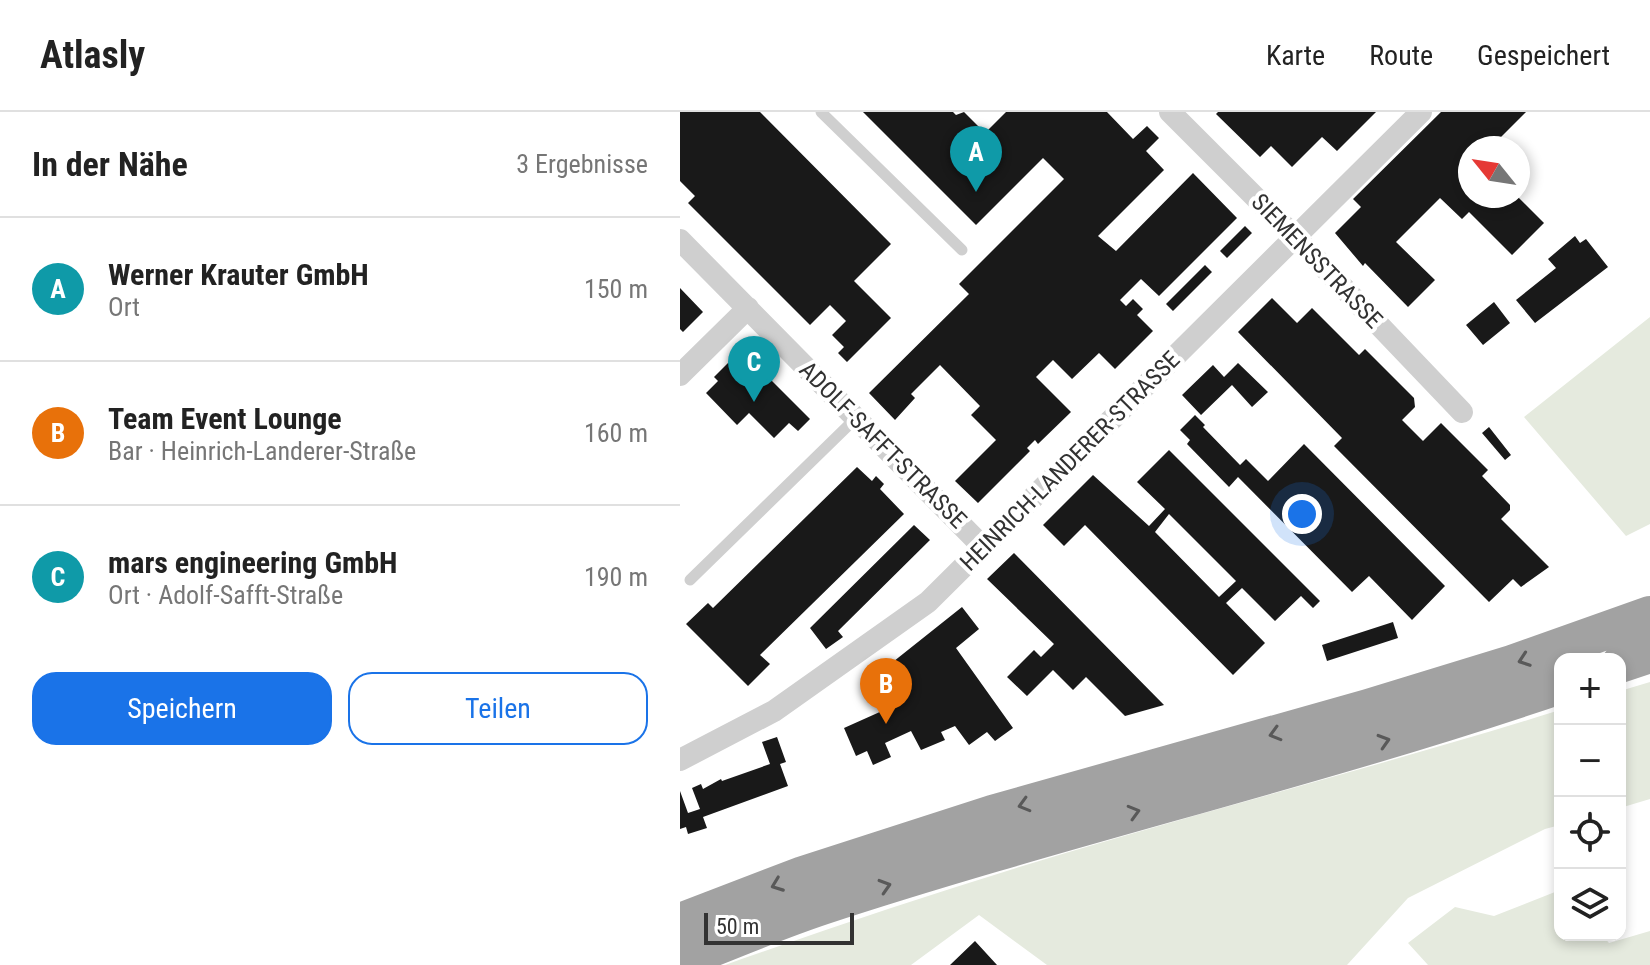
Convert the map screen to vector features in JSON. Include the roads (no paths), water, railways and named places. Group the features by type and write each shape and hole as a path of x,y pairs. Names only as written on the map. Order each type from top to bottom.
{"highway":[{"path":"680,922 803,875 992,814 1368,708 1512,664 1650,615"},
{"path":"1626,662 1650,654"},
{"path":"680,961 818,907 1008,847 1381,742 1554,687"}],"street":[{"name":"SIEMENSSTRASSE","path":"1170,112 1462,412"},
{"name":"HEINRICH-LANDERER-STRASSE","path":"680,760 774,711 928,602 1421,112"},
{"name":"ADOLF-SAFFT-STRASSE","path":"680,240 984,548"},
{"path":"680,375 748,308"}],"lane":[{"path":"821,112 962,250"},
{"path":"690,580 856,418"}],"place":[{"name":"Werner Krauter GmbH","path":"976,192"},
{"name":"mars engineering GmbH","path":"754,402"},
{"name":"Team Event Lounge","path":"886,724"}]}
